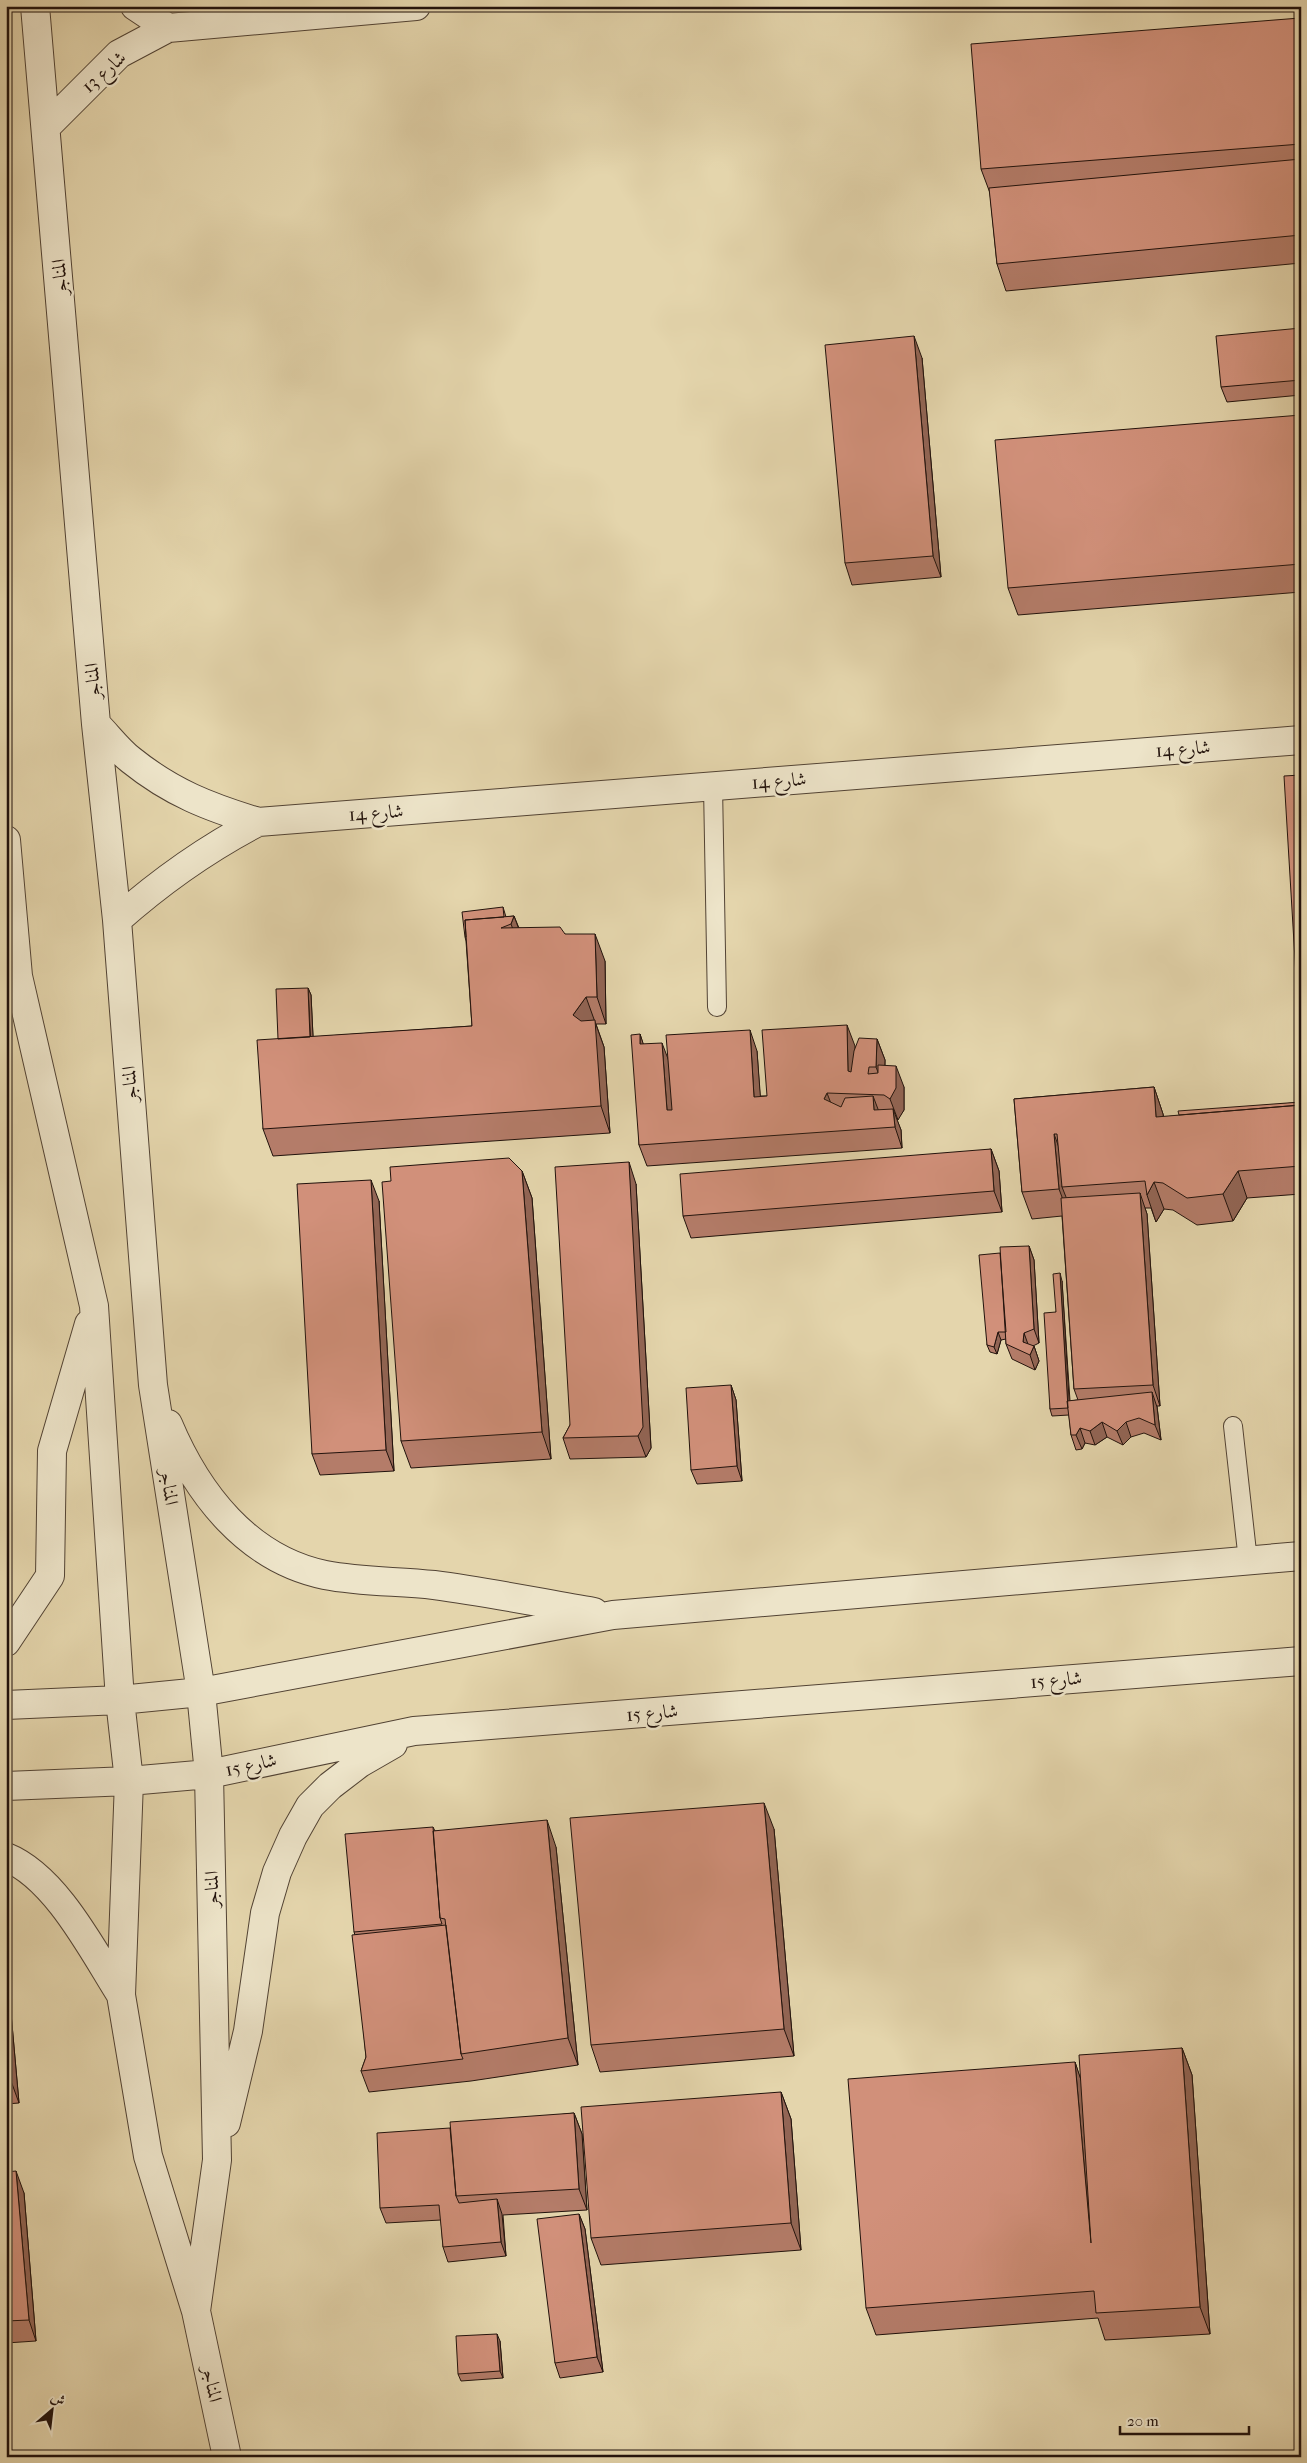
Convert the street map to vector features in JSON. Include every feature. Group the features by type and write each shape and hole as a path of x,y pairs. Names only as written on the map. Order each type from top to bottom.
{"street":[{"name":"المناجر","path":"35,6 47,126 96,724 117,920 152,1385 201,1692 209,1774 217,2160"},
{"path":"135,6 168,28"},
{"name":"شارع 13","path":"47,126 119,54 168,28 322,10 416,6"},
{"name":"شارع 14","path":"96,724 130,759 168,787 212,808 258,822 1301,740"},
{"name":"شارع 14","path":"117,920 184,865 220,842 258,822"},
{"name":"المناجر","path":"6,840 12,970 94,1306 120,1700 129,1782 121,1995 148,2156 196,2311 227,2457"},
{"name":"المناجر","path":"6,1642 50,1576 52,1451 94,1306"},
{"path":"152,1385 179,1449 199,1483 221,1513 250,1542 290,1564 324,1575 374,1582 433,1585 613,1615"},
{"path":"6,1705 120,1700 201,1692 613,1615 1301,1556"},
{"name":"شارع 15","path":"6,1786 129,1782 209,1774 414,1732 1301,1661"},
{"name":"المناجر","path":"196,2311 217,2160 248,2031 265,1913 277,1872 292,1836 310,1806 330,1786 360,1763 414,1732"},
{"path":"6,1857 46,1884 71,1917 121,1995"}],"lane":[{"path":"713,786 717,1007"},
{"path":"1233,1426 1248,1561"}],"building":[{"path":"1300,18 1301,144 981,169 971,44"},
{"path":"1301,159 1301,235 997,264 989,188"},
{"path":"1301,328 1301,380 1221,387 1216,336"},
{"path":"914,336 933,556 845,563 825,345"},
{"path":"1301,415 1301,564 1008,588 995,440"},
{"path":"1301,775 1301,1043 1300,1043 1284,776"},
{"path":"503,907 504,917 465,920 465,937 462,912"},
{"path":"514,916 511,924 501,928 560,927 565,934 595,934 597,997 586,997 573,1015 581,1021 595,1020 601,1106 263,1129 257,1040 472,1026 465,920"},
{"path":"308,988 310,1037 278,1039 276,989"},
{"path":"847,1025 848,1071 851,1072 854,1051 859,1038 877,1039 876,1067 869,1067 868,1074 878,1073 878,1065 896,1066 896,1088 890,1099 884,1095 827,1093 824,1099 841,1107 845,1098 873,1096 874,1110 893,1109 895,1127 639,1145 631,1035 640,1034 640,1044 662,1043 667,1110 672,1110 666,1035 750,1030 754,1097 767,1096 762,1030"},
{"path":"1154,1087 1156,1117 1301,1105 1301,1166 1238,1171 1223,1194 1187,1198 1163,1183 1154,1182 1147,1195 1145,1181 1062,1187 1057,1134 1054,1134 1059,1189 1022,1192 1014,1099"},
{"path":"1301,1102 1301,1105 1179,1115 1178,1111"},
{"path":"991,1149 994,1191 683,1216 680,1174"},
{"path":"509,1158 522,1171 542,1432 401,1441 382,1182 391,1181 390,1167"},
{"path":"629,1162 643,1427 638,1436 563,1438 570,1425 555,1167"},
{"path":"371,1180 386,1450 312,1454 297,1184"},
{"path":"1140,1193 1153,1385 1074,1389 1061,1198"},
{"path":"1029,1246 1034,1329 1024,1333 1023,1342 1034,1346 1030,1355 1006,1344 1000,1247"},
{"path":"1000,1253 1006,1332 998,1332 994,1347 987,1345 979,1255"},
{"path":"1060,1273 1068,1408 1050,1409 1044,1313 1056,1312 1053,1274"},
{"path":"731,1385 737,1466 691,1470 686,1388"},
{"path":"1152,1392 1155,1425 1139,1418 1126,1422 1117,1431 1102,1422 1090,1431 1080,1428 1076,1435 1071,1435 1067,1401"},
{"path":"764,1803 784,2029 591,2045 570,1818"},
{"path":"547,1820 568,2038 461,2054 445,1919 440,1918 433,1831"},
{"path":"433,1827 442,1924 354,1932 345,1834"},
{"path":"446,1925 463,2059 361,2071 366,2057 352,1935"},
{"path":"6,2025 11,2081 6,2082"},
{"path":"1182,2048 1200,2307 1096,2313 1094,2291 866,2308 848,2079 1075,2062 1091,2243 1079,2055"},
{"path":"781,2092 791,2223 591,2238 581,2107"},
{"path":"574,2113 579,2189 456,2196 450,2122"},
{"path":"450,2128 456,2196 459,2203 497,2199 501,2242 443,2247 439,2205 380,2208 377,2133"},
{"path":"16,2171 29,2320 6,2321 6,2172"},
{"path":"579,2214 597,2357 555,2363 537,2219"},
{"path":"497,2334 500,2371 458,2374 456,2336"}]}
